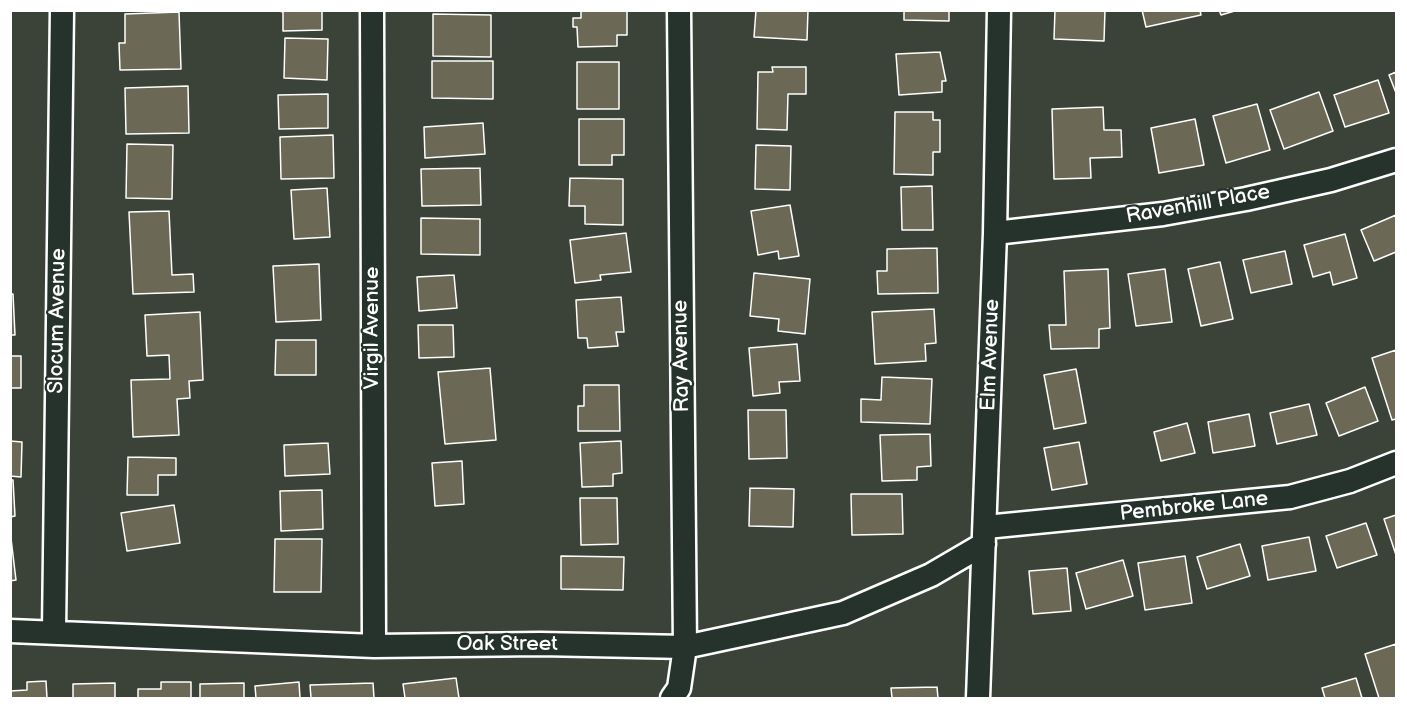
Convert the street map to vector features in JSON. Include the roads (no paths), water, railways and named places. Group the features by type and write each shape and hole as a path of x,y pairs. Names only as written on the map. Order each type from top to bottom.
{"street":[{"name":"Slocum Avenue","path":"54,631 62,10"},
{"name":"Virgil Avenue","path":"372,10 374,646"},
{"name":"Ray Avenue","path":"672,699 679,688 685,647 679,10"},
{"name":"Elm Avenue","path":"978,699 995,233 999,10"},
{"name":"Ravenhill Place","path":"995,233 1163,214 1246,199 1331,180 1396,160"},
{"name":"Pembroke Lane","path":"985,536 1290,497 1350,481 1396,463"},
{"name":"Oak Street","path":"10,631 54,631 374,646 540,644 685,647 843,613 931,575 985,536"}]}
